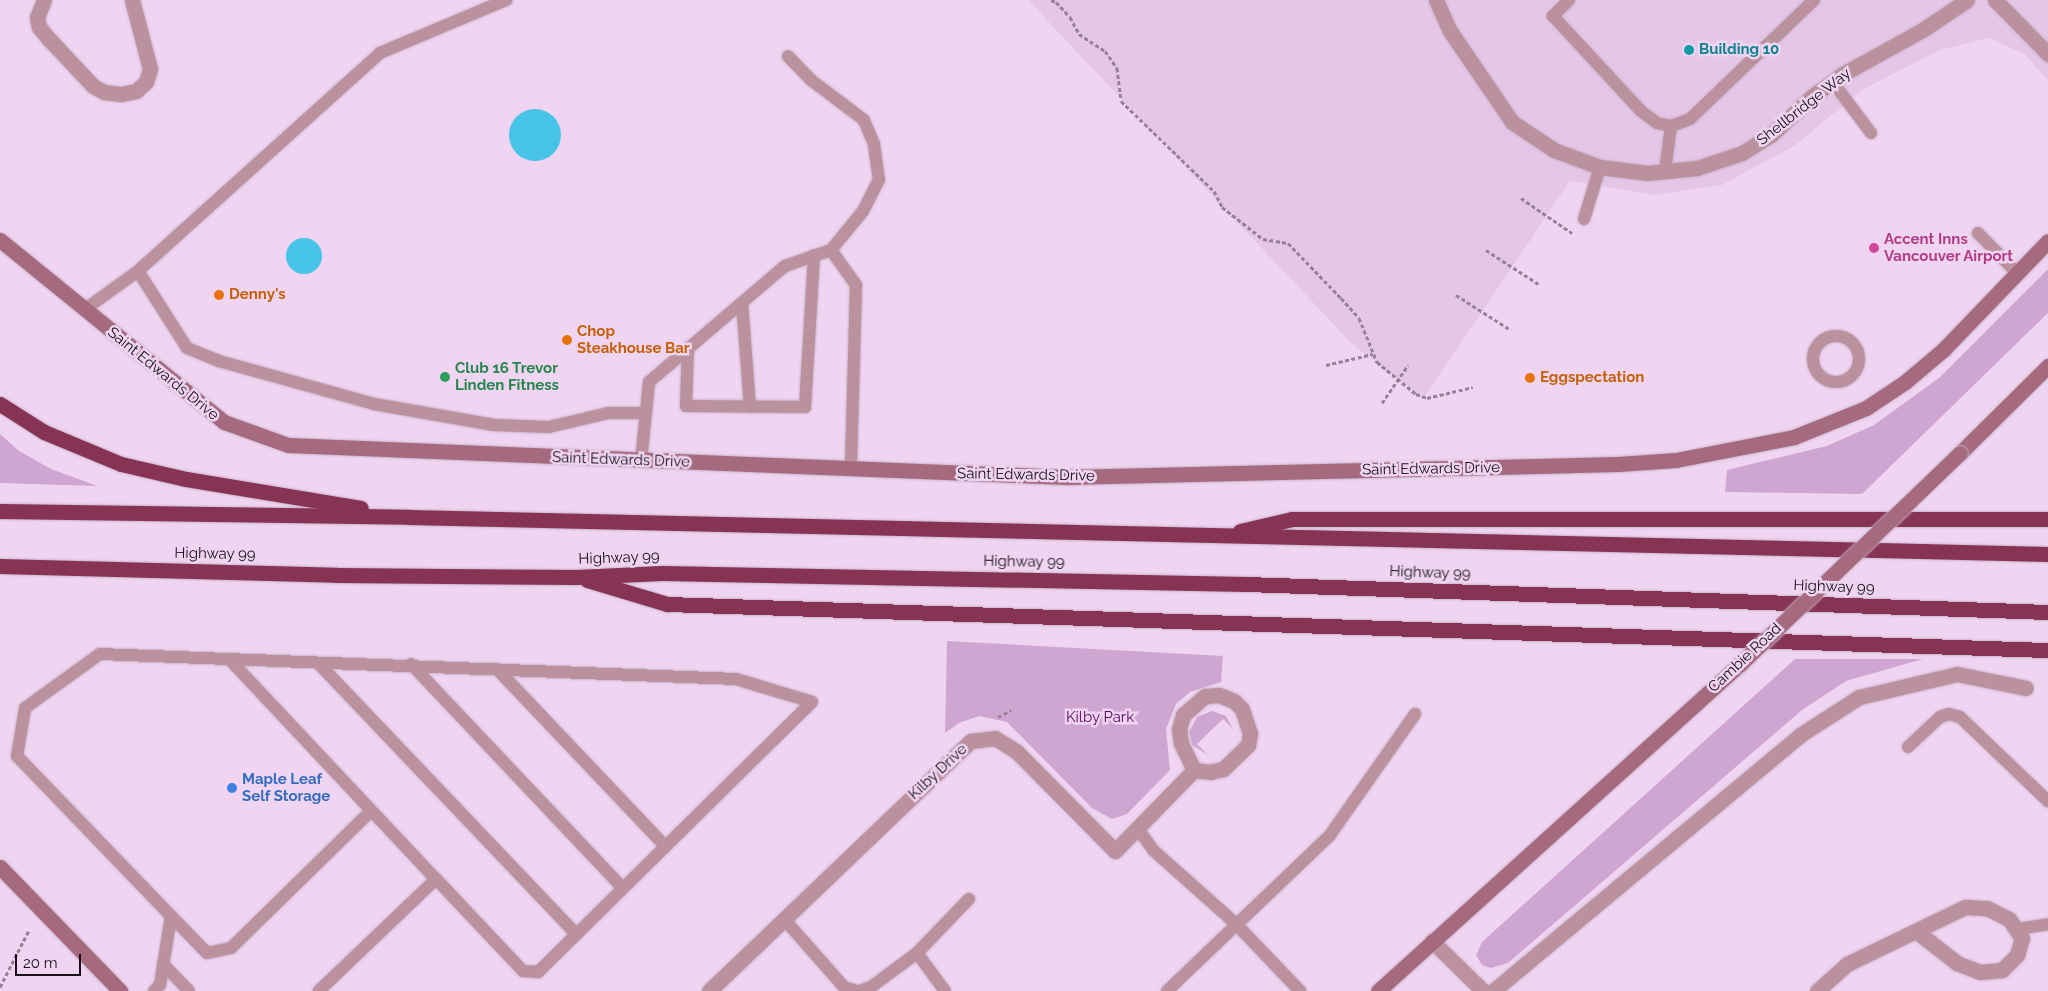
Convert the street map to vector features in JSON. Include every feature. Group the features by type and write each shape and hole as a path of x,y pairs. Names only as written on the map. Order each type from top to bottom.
{"highway":[{"path":"0,404 44,432 122,464 186,479 409,517"},
{"name":"Highway 99","path":"0,511 409,517 2048,554"},
{"path":"1217,536 1292,519 2048,519"},
{"name":"Highway 99","path":"0,566 576,577 662,573 1236,583 2048,612"},
{"path":"576,577 666,604 2048,650"}],"street":[{"path":"44,0 37,17 39,27 48,38 93,86 104,92 122,94 136,91 146,82 150,69 132,0"},
{"name":"Shellbridge Way","path":"1436,0 1450,31 1512,122 1554,150 1600,167 1648,174 1698,168 1742,153 1771,135 1832,81 1967,0"},
{"path":"1996,0 2048,54"},
{"name":"Saint Edwards Drive","path":"0,240 224,422 261,438 288,445 347,450 1066,477 1568,466 1676,460 1794,437 1866,408 1904,382 1943,350 2048,241"},
{"name":"Cambie Road","path":"1378,991 1739,665 2048,366"},
{"path":"1493,991 1800,735 1859,697 1957,674 2026,688"},
{"path":"1219,695 1234,701 1248,721 1248,746 1223,769 1210,772 1194,770 1181,743 1183,715 1205,696 1219,695"},
{"name":"Kilby Drive","path":"709,991 964,747 982,737 995,738 1017,752 1115,851 1194,770"},
{"path":"0,866 120,991"},
{"path":"1816,991 1846,964 1965,907 1987,908 2009,919 2018,929 2022,938 2017,955 2002,970 1980,972 1957,963 1916,931"},
{"path":"1432,941 1483,991"}],"lane":[{"path":"84,310 138,272 380,53 506,0"},
{"path":"1569,0 1553,16 1641,111 1657,123 1671,126 1690,120 1814,0"},
{"path":"641,461 649,382 785,266 831,250 864,211 879,180 874,144 864,120 811,80 788,56"},
{"path":"1832,81 1871,133"},
{"path":"1665,171 1671,126"},
{"path":"1584,219 1600,167"},
{"path":"1978,233 2018,274"},
{"path":"831,250 856,285 851,469"},
{"path":"688,348 686,406 805,407 814,255"},
{"path":"138,272 187,348 219,361 374,404 494,425 549,427 608,413 646,413"},
{"path":"742,302 750,407"},
{"path":"230,660 523,971 538,972 812,702 736,679 411,664 319,664 100,654 25,708 18,756 207,953 231,948 372,811"},
{"path":"319,664 576,934"},
{"path":"411,664 623,888"},
{"path":"497,669 666,846"},
{"path":"1167,991 1330,834 1415,714"},
{"path":"1908,747 1940,717 1949,714 1960,717 2048,801"},
{"path":"1138,829 1153,850 1236,924 1300,991"},
{"path":"319,991 436,879"},
{"path":"860,991 871,987 917,954 969,899"},
{"path":"154,991 160,985 171,916"},
{"path":"784,919 844,987 856,991"},
{"path":"2018,929 2048,924"},
{"path":"917,954 945,991"},
{"path":"163,964 189,991"}],"path":[{"path":"1051,0 1056,2 1070,17 1079,34 1105,51 1117,68 1120,100 1214,191 1222,207 1263,239 1288,243 1359,318 1377,362 1396,378 1427,398 1474,387"},
{"path":"1521,198 1573,234"},
{"path":"1486,250 1540,285"},
{"path":"1456,294 1511,330"},
{"path":"1326,364 1373,354"},
{"path":"1382,403 1396,378 1408,365"},
{"path":"998,717 1011,710"},
{"path":"0,987 29,930"}],"shaded area":[{"path":"1028,0 2048,0 2048,80 2024,54 1989,38 1940,50 1862,90 1794,146 1722,185 1655,195 1570,181 1423,399 1351,343"}],"green space":[{"path":"2048,269 2048,313 1862,494 1725,492 1727,470 1827,446 1874,425 1939,378"},
{"path":"0,434 19,451 51,469 97,486 0,483"},
{"name":"Kilby Park","path":"947,641 1223,656 1221,682 1190,692 1176,704 1166,729 1170,770 1127,814 1112,819 1092,808 1007,722 979,716 959,723 945,733"},
{"path":"1795,659 1923,659 1846,681 1802,710 1508,963 1491,968 1482,965 1476,955 1482,942"},
{"path":"1212,711 1226,716 1233,729 1223,719 1197,744 1208,755 1192,745 1189,732 1197,717"}],"water":[{"path":"530,109 540,109 554,116 561,130 561,140 554,154 540,161 530,161 520,157 513,150 509,140 509,130 513,120 520,113"},
{"path":"304,238 311,239 317,243 321,249 321,263 317,269 311,273 304,274 297,273 291,269 287,263 286,256 287,249 291,243 297,239"}],"place":[{"name":"Building 10","path":"1689,50"},
{"name":"Accent Inns Vancouver Airport","path":"1874,248"},
{"name":"Denny's","path":"219,295"},
{"name":"Chop Steakhouse Bar","path":"567,340"},
{"name":"Club 16 Trevor Linden Fitness","path":"445,377"},
{"name":"Eggspectation","path":"1530,378"},
{"name":"Maple Leaf Self Storage","path":"232,788"}]}
